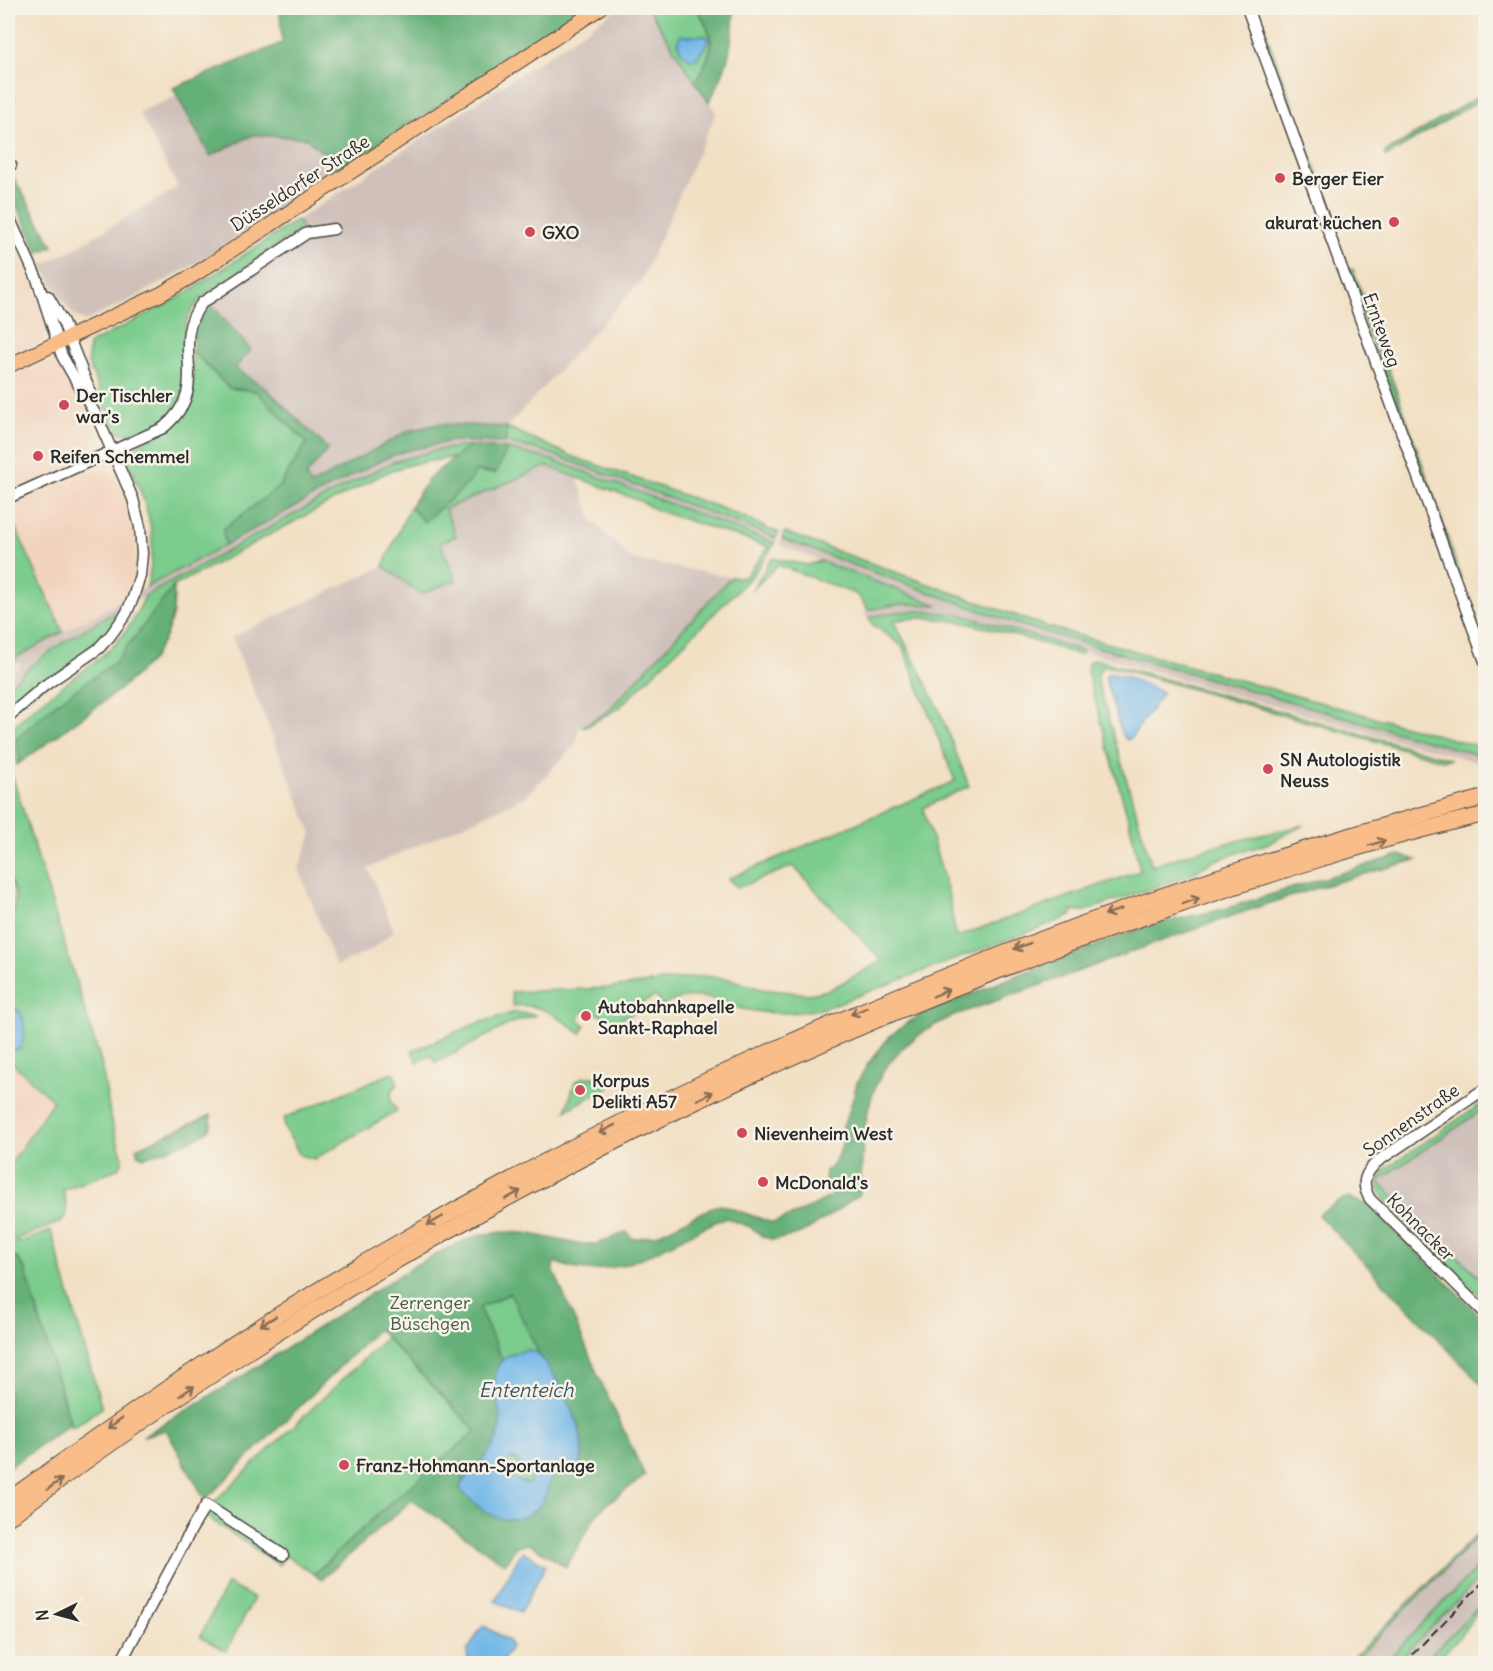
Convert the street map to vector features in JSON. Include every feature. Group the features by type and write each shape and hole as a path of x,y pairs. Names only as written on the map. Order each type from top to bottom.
{"highway":[{"path":"8,1500 211,1358 385,1250 551,1157 751,1059 913,988 1077,925 1288,853 1485,797"},
{"path":"8,1518 138,1424 317,1308 556,1172 735,1082 954,987 1110,929 1292,868 1485,814"}],"main road":[{"name":"Düsseldorfer Straße","path":"8,366 161,294 197,273 600,8"}],"street":[{"name":"Ernteweg","path":"1247,8 1485,664"},
{"path":"8,215 37,279 63,322 63,340 133,499 142,536 142,564 133,598 116,629 98,649 44,686 8,717"},
{"path":"8,498 163,428 183,406 189,386 188,333 192,319 202,303 307,233 334,229"},
{"name":"Sonnenstraße","path":"1364,1185 1368,1171 1378,1161 1485,1088"},
{"name":"Kohnacker","path":"1364,1185 1370,1199 1380,1210 1485,1314"},
{"path":"120,1664 191,1530 207,1505 282,1555"}],"shaded area":[{"path":"618,8 648,8 716,113 641,281 507,427 438,424 408,431 311,485 268,390 235,368 251,350 204,296 299,230 301,227 297,220"},
{"path":"177,96 210,156 253,135 306,138 341,169 195,264 134,298 85,321 74,315 62,300 42,265 178,187 139,112"},
{"path":"8,227 36,291 48,327 41,342 8,358"},
{"path":"54,361 74,388 93,423 94,443 88,455 83,459 88,470 103,471 116,479 132,516 135,543 135,570 129,596 63,632 8,511 8,379 46,362"},
{"path":"475,440 540,450 777,538 775,543 580,470 522,452 469,446 436,450 393,462 363,476 164,585 38,658 8,687 8,675 21,665 19,663 8,669 8,662 340,482 384,459 405,451 452,441"},
{"path":"547,466 577,477 593,521 631,559 731,577 607,712 579,728 576,744 525,797 368,868 394,931 371,950 336,966 299,869 312,833 232,637 383,566 421,594 455,580 440,543 445,509"},
{"path":"782,539 1020,625 1485,757 1485,764 1207,687 962,615 919,611 896,612 867,618 864,612 900,604 936,605 779,545"},
{"path":"8,876 23,890 53,1101 8,1168"},
{"path":"1485,1108 1485,1282 1380,1183 1380,1180"},
{"path":"1485,1529 1485,1600 1422,1663 1352,1664"}],"green space":[{"path":"280,8 590,8 341,169 306,138 253,135 210,156 173,88 282,43"},
{"path":"648,8 696,8 703,19 708,28 711,45 695,82"},
{"path":"696,8 734,8 728,56 721,79 709,102 695,82 711,45 708,28"},
{"path":"1250,8 1257,8 1322,186 1314,187"},
{"path":"1485,92 1485,97 1386,157 1384,153"},
{"path":"11,173 53,246 38,253 8,187 8,176"},
{"path":"297,220 302,227 204,296 191,311 184,335 186,382 183,394 170,415 161,423 139,433 115,431 88,363 89,344 175,300"},
{"path":"1353,269 1461,579 1457,578 1346,271"},
{"path":"210,303 251,350 235,368 268,390 328,449 306,476 311,485 408,431 438,424 507,427 505,443 452,441 405,451 384,459 225,545 223,529 279,487 307,443 256,391 229,388 193,351 196,325 201,313"},
{"path":"192,351 229,388 256,391 307,443 279,487 224,529 225,545 147,587 151,568 152,535 146,506 127,458 141,443 172,426 180,418 190,398 192,388"},
{"path":"507,427 574,457 718,507 779,532 776,538 540,450 505,443"},
{"path":"469,446 457,457 412,464 385,473 174,586 173,613 166,635 152,660 119,690 17,765 8,731 42,701 108,651 128,628 145,596 393,462 436,450"},
{"path":"469,446 507,449 496,473 476,471 469,483 424,522 410,507 428,479"},
{"path":"507,449 546,458 775,543 753,575 619,708 586,727 583,726 607,712 731,577 745,577 769,547 656,510 640,501 547,466 445,509 456,536 440,543 456,580 421,594 383,566 410,507 424,521 469,483 476,471 496,473"},
{"path":"8,511 63,632 8,662"},
{"path":"784,532 1045,626 1485,748 1485,757 1020,625 782,539"},
{"path":"772,558 807,565 820,561 938,605 900,604 868,610 858,595 778,565 752,590"},
{"path":"174,586 173,613 166,635 152,660 119,690 17,765 20,759 16,739 54,705 115,662"},
{"path":"125,606 111,629 93,648 8,712 8,687 21,674 63,642"},
{"path":"919,611 962,615 1083,651 1080,655 961,622 914,618 894,621 938,707 969,786 923,808 948,892 956,937 1140,871 1130,825 1087,672 1088,663 1094,659 1451,759 1442,760 1121,669 1103,666 1098,674 1098,683 1152,866 1206,848 1304,825 1269,843 1213,861 1190,875 1085,911 1072,911 1071,916 825,1008 788,1013 764,1012 701,997 686,997 662,1006 656,996 637,1005 639,1011 615,1021 587,1010 581,1013 579,1020 585,1025 581,1034 558,1017 541,1009 523,1005 513,1006 511,992 609,988 704,976 729,979 761,989 809,994 829,990 882,961 793,866 738,888 728,879 955,781 903,647 872,624 869,619 896,612"},
{"path":"8,752 12,767 10,768 101,1062 111,1120 123,1158 117,1169 63,1190 66,1211 61,1222 16,1239 17,1243 51,1231 102,1408 72,1428 25,1269 16,1257 8,1255 8,1168 53,1101 8,1059 8,921 15,899 8,877"},
{"name":"Zerrenger Büschgen","path":"1399,855 1417,860 1242,912 955,1015 927,1030 905,1046 888,1064 877,1083 869,1105 865,1129 859,1195 814,1226 798,1234 773,1240 762,1236 750,1227 726,1218 642,1258 621,1265 599,1270 577,1269 555,1262 553,1269 597,1373 645,1476 608,1503 596,1515 566,1567 530,1544 515,1547 505,1564 412,1500 322,1579 314,1574 388,1505 476,1431 378,1329 205,1500 166,1430 143,1436 235,1381 414,1266 458,1243 480,1235 502,1232 526,1233 578,1244 596,1244 627,1232 632,1239 656,1235 715,1206 722,1205 773,1223 799,1213 832,1196 825,1182 826,1170 832,1167 842,1146 841,1129 848,1115 857,1083 867,1065 891,1035 907,1023 923,1014 1020,974 1150,925 1224,909","holes":["510,1293 539,1354 557,1380 578,1423 583,1450 579,1467 552,1477 541,1504 462,1481 491,1450 500,1425 495,1390 502,1359 479,1308"]},
{"path":"515,1012 536,1015 511,1023 436,1063 431,1056 417,1062 412,1051 478,1023"},
{"path":"394,1072 398,1084 391,1091 391,1101 397,1111 314,1159 300,1155 284,1127 284,1118"},
{"path":"584,1077 593,1077 610,1084 610,1087 566,1110 575,1082"},
{"path":"1485,1101 1485,1108 1380,1180 1380,1183 1485,1282 1485,1301 1392,1209 1382,1195 1379,1181 1384,1170"},
{"path":"211,1115 210,1127 197,1137 150,1155 143,1157 138,1154 136,1148"},
{"path":"1350,1198 1371,1206 1485,1321 1485,1388 1318,1215 1342,1199"},
{"path":"8,1255 16,1257 25,1269 70,1424 8,1468"},
{"path":"511,1293 539,1354 520,1352 502,1359 479,1308"},
{"name":"Franz-Hohmann-Sportanlage","path":"386,1338 476,1431 388,1505 314,1574 285,1555 279,1565 204,1515 214,1508 216,1500"},
{"path":"512,1458 532,1477 529,1484 509,1478 505,1474 506,1462"},
{"path":"1485,1526 1485,1529 1352,1663 1348,1663"},
{"path":"1485,1560 1485,1573 1396,1663 1384,1663"},
{"path":"227,1584 254,1598 226,1651 200,1637"},
{"path":"1485,1600 1457,1640 1434,1663 1422,1663"}],"water":[{"path":"681,35 707,36 709,41 696,59 692,60 679,47 678,40"},
{"path":"1109,673 1128,677 1163,693 1131,738 1127,740 1122,735 1106,681"},
{"path":"9,1004 19,1011 24,1023 21,1048 15,1051 8,1044"},
{"name":"Ententeich","path":"528,1350 539,1354 557,1380 578,1423 583,1450 579,1467 552,1477 542,1503 538,1507 523,1517 505,1519 488,1513 460,1489 465,1478 489,1452 499,1432 500,1420 495,1385 497,1368 507,1356","holes":["512,1458 517,1460 532,1477 529,1484 509,1478 505,1474 506,1462"]},
{"path":"522,1551 546,1565 520,1613 495,1601"},
{"path":"484,1626 509,1641 511,1647 501,1663 476,1663 468,1659 467,1652"}],"railway":[{"path":"1403,1664 1486,1579"}],"place":[{"name":"Berger Eier","path":"1280,178"},
{"name":"akurat küchen","path":"1394,222"},
{"name":"GXO","path":"530,232"},
{"name":"Der Tischler war's","path":"64,405"},
{"name":"Reifen Schemmel","path":"38,456"},
{"name":"SN Autologistik Neuss","path":"1268,769"},
{"name":"Autobahnkapelle Sankt-Raphael","path":"586,1016"},
{"name":"Korpus Delikti A57","path":"580,1090"},
{"name":"Nievenheim West","path":"742,1133"},
{"name":"McDonald's","path":"763,1182"},
{"name":"Franz-Hohmann-Sportanlage","path":"344,1465"}]}
